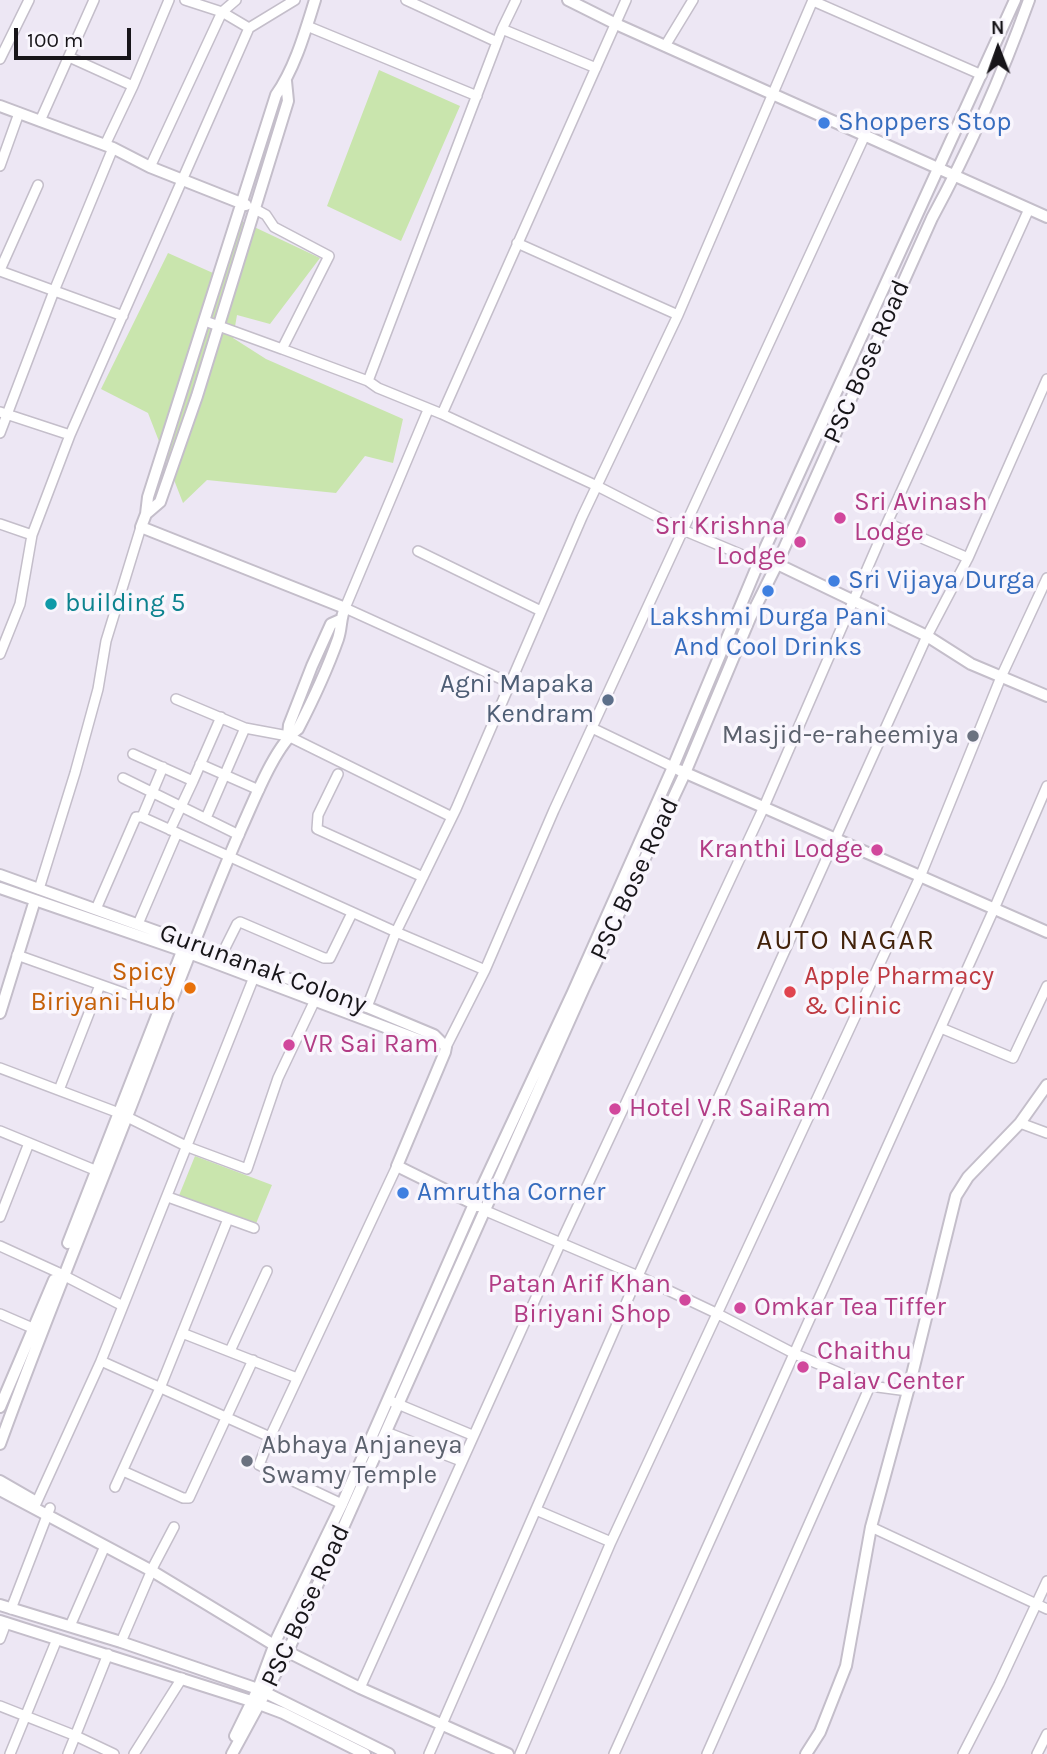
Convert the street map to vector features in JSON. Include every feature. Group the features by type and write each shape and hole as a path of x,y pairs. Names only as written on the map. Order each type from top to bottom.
{"street":[{"path":"0,59 3,46 29,0"},
{"path":"40,121 94,0"},
{"path":"0,433 3,414 169,0"},
{"path":"185,0 222,12 249,28"},
{"path":"150,167 222,12 236,0"},
{"path":"0,654 20,604 32,535 70,435 249,28 295,0"},
{"path":"0,1013 75,773 98,689 106,641 146,514 148,497 276,95 286,81 315,0"},
{"path":"406,0 497,42"},
{"path":"368,382 502,29 516,0"},
{"path":"568,0 1047,217"},
{"path":"442,414 626,0"},
{"path":"665,46 693,0"},
{"name":"PSC Bose Road","path":"232,1754 262,1690 276,1642 342,1504 474,1204 573,992 673,767 760,560 1015,0"},
{"name":"PSC Bose Road","path":"262,1690 288,1651 584,988 684,773 750,618 777,564 932,218 955,175 1015,39 1029,0"},
{"path":"367,1007 396,932 452,817 597,486 678,315 813,1 982,75"},
{"path":"307,26 477,96"},
{"path":"502,29 596,68"},
{"path":"69,57 133,86"},
{"path":"146,514 160,502 169,479 288,101 286,81"},
{"path":"0,106 109,147 150,167 242,203 266,215 274,227 329,256 282,349"},
{"path":"0,166 19,113"},
{"path":"342,1504 259,1465 397,1166 442,1045 485,970 592,728 865,135"},
{"path":"38,185 0,271 122,316"},
{"path":"360,1688 472,1435 763,808 887,523 1029,209"},
{"path":"517,243 678,315"},
{"path":"205,321 368,382 442,414 597,486 683,530 777,564 927,636 971,664 1047,696"},
{"path":"429,1754 638,1276 837,841 927,636 968,558 1047,379"},
{"path":"122,1115 160,1006 259,790 288,736 298,729 330,661 342,628 340,620 428,410"},
{"path":"3,414 70,435"},
{"path":"887,523 968,558"},
{"path":"0,524 32,535"},
{"path":"141,527 345,608 510,683"},
{"path":"418,551 541,611"},
{"path":"520,1754 611,1542 920,877 1001,677 1047,578"},
{"path":"176,699 244,728 288,736 452,817"},
{"path":"138,923 174,832 181,806 221,717"},
{"path":"206,818 244,728"},
{"path":"592,728 684,773 1047,932"},
{"path":"134,754 193,780"},
{"path":"200,764 259,790"},
{"path":"142,817 163,767"},
{"path":"338,774 318,815 317,829 423,877"},
{"path":"123,778 239,835"},
{"path":"614,1754 1047,786"},
{"path":"96,909 136,817 142,817 352,913 485,970"},
{"name":"Gurunanak Colony","path":"0,875 37,894 188,947 222,954 367,1007 434,1035 442,1045"},
{"name":"Gurunanak Colony","path":"0,888 37,894 138,923 254,977 430,1044 442,1045"},
{"path":"222,954 240,922 324,958 330,958 352,913"},
{"path":"0,1407 37,1330 188,947"},
{"path":"17,956 160,1006"},
{"path":"35,1505 101,1361 254,977"},
{"path":"59,1090 100,985"},
{"path":"941,1028 1013,1058 1047,986"},
{"path":"0,1068 122,1115 188,1147 247,1169 278,1078 315,1000"},
{"path":"806,1754 820,1731 846,1666 871,1527 956,1196 968,1177 1020,1123 1047,1085"},
{"path":"1020,1123 1047,1133"},
{"path":"0,1131 99,1172"},
{"path":"0,1217 29,1143"},
{"path":"397,1166 486,1211 638,1276 795,1354 870,1386 908,1391"},
{"path":"168,1197 254,1228"},
{"path":"115,1487 160,1388 228,1219"},
{"path":"0,1246 123,1306"},
{"path":"230,1351 267,1271"},
{"path":"0,1314 37,1330"},
{"path":"0,1444 37,1330"},
{"path":"182,1333 297,1378"},
{"path":"123,1471 183,1498 189,1498 253,1360"},
{"path":"101,1361 270,1437"},
{"path":"707,1754 870,1386"},
{"path":"388,1400 472,1435"},
{"path":"386,1432 461,1461"},
{"path":"0,1481 35,1505"},
{"path":"0,1490 49,1512 153,1568 288,1651 440,1726 508,1754"},
{"path":"536,1510 611,1542"},
{"path":"49,1512 105,1546 153,1568"},
{"path":"49,1512 6,1607 121,1642 262,1690 389,1754"},
{"path":"121,1642 174,1527"},
{"path":"871,1527 1047,1609"},
{"path":"70,1626 105,1546"},
{"path":"963,1754 1047,1581"},
{"path":"0,1639 3,1622 108,1654 256,1703 365,1754"},
{"path":"10,1754 57,1639"},
{"path":"68,1754 108,1654"},
{"path":"134,1754 181,1678"},
{"name":"PSC Bose Road","path":"226,1754 256,1703"},
{"path":"0,1706 114,1754"},
{"path":"1037,1754 1047,1734"}],"green space":[{"path":"379,70 460,106 401,241 327,206"},
{"path":"233,217 320,258 270,324 237,315 233,338 266,359 403,419 393,463 365,456 336,493 207,480 183,503 148,413 101,389 168,253 213,273"},
{"path":"195,1156 272,1185 255,1226 178,1198"}],"place":[{"name":"Shoppers Stop","path":"824,123"},
{"name":"Sri Avinash Lodge","path":"840,518"},
{"name":"Sri Krishna Lodge","path":"800,542"},
{"name":"Sri Vijaya Durga","path":"834,581"},
{"name":"Lakshmi Durga Pani And Cool Drinks","path":"768,591"},
{"name":"building 5","path":"51,604"},
{"name":"Agni Mapaka Kendram","path":"608,700"},
{"name":"Masjid-e-raheemiya","path":"973,736"},
{"name":"Kranthi Lodge","path":"877,850"},
{"name":"Spicy Biriyani Hub","path":"190,988"},
{"name":"Apple Pharmacy & Clinic","path":"790,992"},
{"name":"VR Sai Ram","path":"289,1045"},
{"name":"Hotel V.R SaiRam","path":"615,1109"},
{"name":"Amrutha Corner","path":"403,1193"},
{"name":"Patan Arif Khan Biriyani Shop","path":"685,1300"},
{"name":"Omkar Tea Tiffer","path":"740,1308"},
{"name":"Chaithu Palav Center","path":"803,1367"},
{"name":"Abhaya Anjaneya Swamy Temple","path":"247,1461"}],"district":[{"name":"AUTO NAGAR","path":"846,941"}]}
